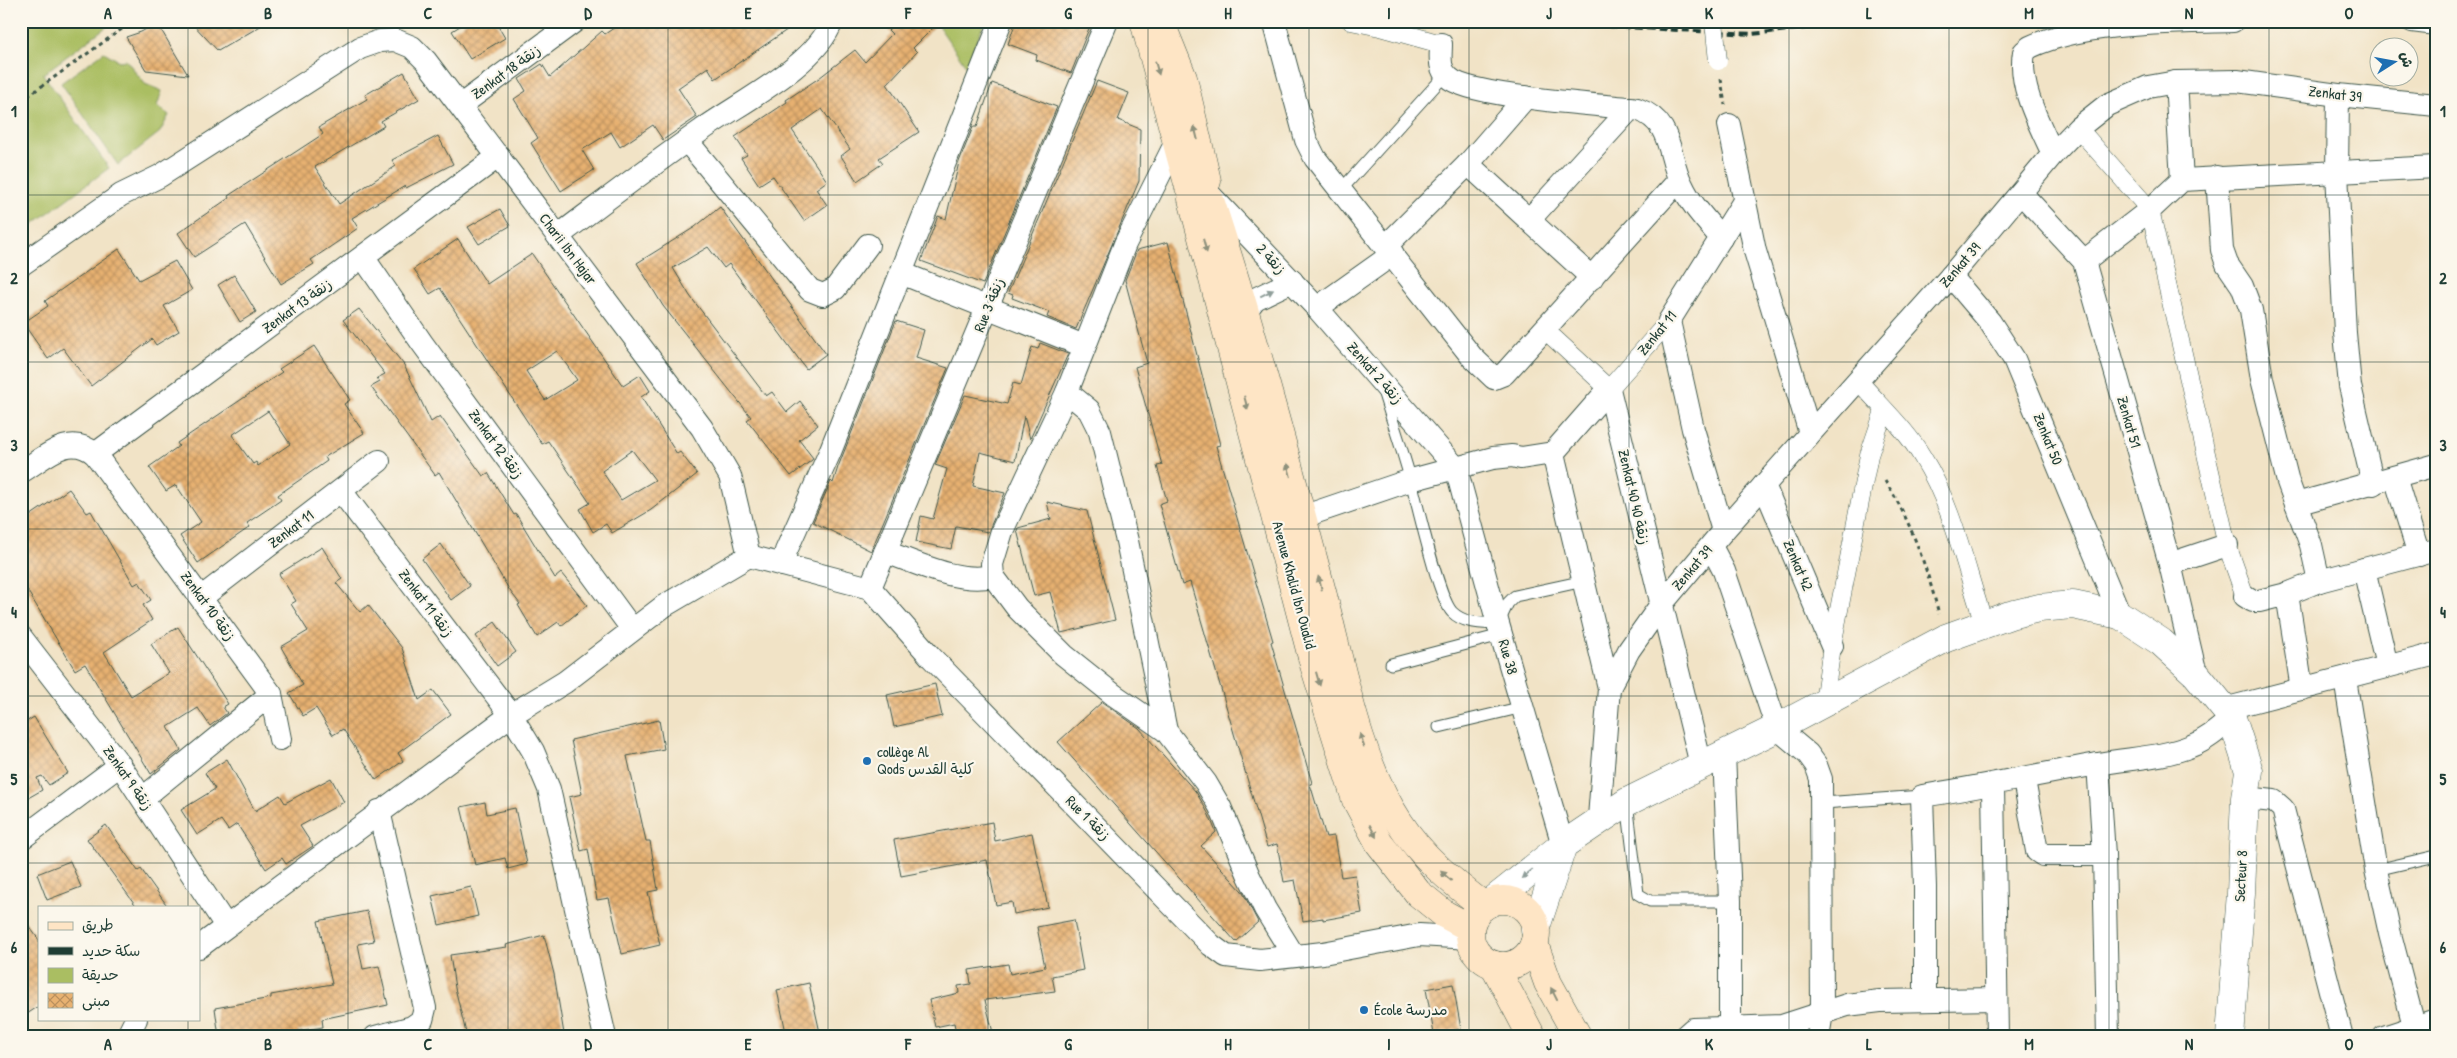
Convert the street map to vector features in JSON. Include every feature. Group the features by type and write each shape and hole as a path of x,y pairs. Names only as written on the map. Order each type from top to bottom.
{"main road":[{"name":"Avenue Khalid Ibn Oualid","path":"1144,21 1176,142 1202,192 1246,311 1341,667 1374,776 1398,822 1421,852 1479,919"},
{"name":"Avenue Khalid Ibn Oualid","path":"1160,21 1183,78 1202,192 1314,665 1356,800 1379,843 1418,893 1444,914 1479,919"},
{"path":"1535,937 1522,960 1504,966 1494,965 1477,954 1479,919 1507,901 1517,904 1526,910 1533,919 1535,937 1548,983 1578,1037"},
{"path":"1494,965 1526,1033"}],"street":[{"name":"Zenkat 18 زنقة","path":"461,106 575,21"},
{"path":"558,236 687,141 780,78 816,48 825,37 832,21"},
{"path":"783,565 786,551 830,452 1001,21"},
{"name":"Rue 3 زنقة","path":"870,588 1107,21"},
{"path":"1274,21 1309,147 1322,169 1389,250 1472,357 1494,378 1504,374 1679,180"},
{"path":"1351,21 1441,44 1441,63 1445,75 1453,82 1466,87 1526,97 1631,108 1649,113 1661,126 1671,148 1679,180 1695,206 1721,238"},
{"path":"1714,21 1718,61"},
{"path":"2053,154 2034,113 2024,76 2022,62 2024,52 2030,47 2081,32 2115,26 2233,21"},
{"path":"2412,21 2436,24"},
{"name":"Charii Ibn Hajar","path":"21,265 121,195 160,176 317,78 360,48 380,41 395,40 412,47 421,56 461,106 677,392 718,453 730,476 749,556"},
{"name":"Zenkat 39","path":"1609,688 1629,650 1660,606 1717,538 1951,276 2053,154 2078,128 2107,105 2148,88 2176,82 2237,81 2338,96 2436,105"},
{"path":"2176,82 2182,180"},
{"path":"2338,96 2337,172 2350,386 2373,484"},
{"path":"1317,308 1389,250 1526,97"},
{"path":"1528,220 1631,108"},
{"path":"1729,125 1755,251 1810,433"},
{"path":"2078,128 2150,210 2227,545 2245,596 2253,601 2259,601 2287,594 2319,581 2428,553 2395,477"},
{"path":"687,141 810,290 823,295 835,288 868,245"},
{"path":"1176,142 1126,244 1067,392 1002,531 994,557 993,576 1016,608 1064,655 1114,695 1166,731 1206,783 1220,807 1265,910 1294,956"},
{"name":"Zenkat 13 زنقة","path":"95,454 499,156"},
{"path":"1468,164 1592,278"},
{"path":"2084,261 2150,210 2182,180 2436,167"},
{"path":"2217,177 2222,250 2227,264 2242,286 2251,310 2262,379 2296,504 2311,545 2319,581"},
{"name":"زنقة 2","path":"1202,192 1292,281 1254,299 1246,311"},
{"name":"Zenkat 51","path":"2021,193 2084,261 2170,564 2196,674"},
{"name":"Zenkat 11","path":"1553,453 1669,321 1744,201"},
{"name":"Zenkat 12 زنقة","path":"363,257 422,343 632,629"},
{"path":"901,273 1084,346"},
{"name":"Zenkat 50","path":"1951,276 1990,322 2014,359 2120,616"},
{"name":"Zenkat 2 زنقة","path":"1292,281 1456,468"},
{"path":"1669,321 1724,571 1777,728 1808,754 1816,765 1821,779 1823,803 1822,1013 1818,1037"},
{"path":"1544,329 1609,389"},
{"path":"1857,379 1884,411 1906,433 1924,458 1944,500 1984,623"},
{"name":"Zenkat 40 زنقة 40","path":"1609,389 1660,606 1713,759 1730,901 1730,1028"},
{"path":"1067,392 1089,410 1100,432 1127,541 1166,731"},
{"path":"1824,704 1832,646 1869,455 1884,411"},
{"name":"Zenkat 10 زنقة","path":"21,472 66,445 86,446 95,454 202,597 271,694"},
{"path":"1302,517 1411,480 1456,468 1504,456 1521,458 1553,453"},
{"name":"Zenkat 39","path":"1553,453 1609,688 1599,818"},
{"name":"Zenkat 11","path":"202,597 379,461"},
{"path":"2296,504 2436,465"},
{"name":"Rue 38","path":"1456,468 1500,629 1563,845"},
{"name":"Zenkat 42","path":"1764,485 1832,646"},
{"name":"Zenkat 11 زنقة","path":"341,491 511,715 533,751 549,789 605,1037"},
{"path":"2170,564 2227,545"},
{"path":"886,552 960,577 980,579 993,576"},
{"path":"200,946 379,811 511,715 565,682 632,629 699,583 749,556 870,588"},
{"path":"2364,569 2387,666"},
{"name":"Rue 1 زنقة","path":"870,588 931,658 1211,945 1226,956 1260,960 1323,954 1419,935 1479,919"},
{"path":"2287,594 2302,689"},
{"path":"1479,919 1563,845 1599,818 1627,802 1824,704 1946,638 1984,623 2039,608 2073,604 2120,616 2161,642 2196,674 2228,713"},
{"name":"Zenkat 9 زنقة","path":"21,637 120,765 226,926"},
{"path":"1925,998 1925,887 1922,796 2024,780 2098,764 2154,756 2192,746 2215,734 2228,713 2302,689 2436,654"},
{"path":"2345,679 2376,870 2390,934 2423,1028 2384,1037"},
{"path":"143,798 271,694 280,739"},
{"name":"Secteur 8","path":"2228,713 2249,771 2244,798 2241,893 2230,1037"},
{"path":"2098,764 2104,855 2108,1037"},
{"path":"21,839 120,765"},
{"path":"2024,780 2037,851 2043,855 2104,855"},
{"path":"1994,785 1997,1037"},
{"path":"2244,798 2274,801 2283,809 2342,1037"},
{"path":"375,1037 412,1027 422,1020 425,1008 379,811"},
{"path":"1535,937 1563,845"},
{"path":"1684,1037 1693,1029 1782,1026 1858,1003 1925,998 1996,999"},
{"path":"127,1037 136,1020"}],"lane":[{"path":"1340,191 1445,75"},
{"path":"1379,378 1448,608 1459,618 1500,629"},
{"path":"1500,629 1508,604 1515,596 1584,581"},
{"path":"1391,664 1500,629"},
{"path":"1439,727 1523,707"},
{"path":"1823,803 1922,796"},
{"path":"1627,802 1638,894 1650,900 1730,901"},
{"path":"2376,870 2436,856"}],"path":[{"path":"21,101 134,21"},
{"path":"1718,61 1729,125"},
{"path":"1869,455 1896,498 1931,584 1946,638"}],"green space":[{"path":"21,21 114,21 43,74 109,168 21,233"},
{"path":"935,21 985,21 966,66"},
{"path":"104,52 119,61 126,60 145,84 162,91 157,106 169,115 160,132 118,165 61,83"}],"building":[{"path":"190,21 269,21 218,51"},
{"path":"468,21 495,21 505,38 470,59 452,31"},
{"path":"624,21 800,21 715,79 708,67 678,88 697,117 663,140 653,125 620,147 611,132 582,150 594,170 561,191 531,143 538,138 514,99 526,91 519,79 542,64 550,77 602,31 605,34"},
{"path":"897,21 940,21 913,48 917,52 887,84 919,132 879,158 883,163 857,181 841,156 850,149 822,109 792,130 827,181 816,189 827,205 804,221 773,176 759,185 741,158 747,155 735,137 787,102 786,100 819,78 855,50 865,62 892,34 888,30"},
{"path":"1016,21 1092,21 1071,73 1036,60 1037,55 1008,44"},
{"path":"157,23 188,75 146,70 126,37 141,32"},
{"path":"404,72 419,99 381,121 384,126 315,167 339,204 396,166 392,160 438,136 453,164 406,188 405,186 352,218 358,228 311,260 314,264 281,284 245,224 194,257 178,233 229,198 228,196 323,134 319,127 367,99 365,95"},
{"path":"1097,81 1129,93 1118,120 1140,129 1139,181 1076,329 1047,317 1049,312 1012,298 1013,295 1008,293"},
{"path":"992,83 1057,107 983,284 921,261 938,216 946,219 959,162 973,127 977,127"},
{"path":"720,207 826,354 806,369 729,264 724,268 708,247 673,268 690,296 766,396 772,392 787,412 800,401 818,425 799,440 813,458 812,460 791,476 747,420 751,417 663,306 637,263 695,227"},
{"path":"500,209 510,226 479,244 468,227"},
{"path":"458,239 487,284 532,254 623,386 640,375 650,391 641,397 677,454 680,452 697,474 651,510 612,533 606,524 593,532 580,509 590,503 548,441 542,444 440,288 430,294 414,269","holes":["557,351 577,380 545,400 526,371","632,450 655,480 621,500 602,471"]},
{"path":"1168,242 1220,445 1216,446 1273,641 1271,642 1312,783 1310,784 1326,837 1334,836 1341,877 1355,875 1362,913 1323,920 1323,918 1303,921 1295,880 1284,882 1277,844 1267,847 1190,582 1182,585 1159,504 1167,501 1157,466 1162,465 1135,367 1147,363 1125,280 1137,250"},
{"path":"119,249 139,280 175,261 192,290 164,306 179,331 156,345 152,339 91,386 63,348 48,359 23,323 48,306 45,301"},
{"path":"234,275 256,312 240,322 218,285"},
{"path":"359,309 404,365 431,422 440,416 483,476 488,473 514,515 516,514 555,578 561,573 587,605 561,626 558,622 537,637 518,605 520,604 510,591 439,472 435,475 371,387 380,382 377,378 385,374 343,320"},
{"path":"896,321 924,330 916,358 948,368 871,551 813,522 831,481 833,483"},
{"path":"1040,343 1068,354 1030,439 1024,416 1015,461 980,452 973,486 1005,493 988,532 956,526 951,549 916,542 921,516 933,519 947,469 935,465 965,395 1007,404 1013,383 1021,385 1032,347 1038,349"},
{"path":"314,346 350,400 344,404 364,433 325,457 327,461 278,495 281,500 247,523 250,527 198,563 180,536 201,522 176,485 166,491 149,467 179,446 177,443 282,372 279,369","holes":["268,411 290,444 258,466 256,462 253,464 232,435"]},
{"path":"69,489 87,513 91,511 134,585 139,582 151,600 143,605 152,620 104,652 131,696 169,673 151,644 178,627 228,704 223,707 227,713 210,726 198,708 168,727 181,750 151,774 85,664 75,670 21,580 21,522"},
{"path":"1047,502 1087,511 1115,620 1061,633 1050,592 1034,596 1017,530 1018,528 1051,519"},
{"path":"441,544 470,586 451,600 422,559"},
{"path":"322,547 342,579 336,583 360,612 368,605 402,648 419,700 433,690 451,714 398,753 403,761 376,780 343,729 333,735 316,708 303,716 289,693 303,685 281,647 308,631 291,604 296,601 279,574"},
{"path":"495,622 516,652 497,666 476,636"},
{"path":"935,684 942,716 894,727 887,695"},
{"path":"1102,702 1139,728 1196,792 1208,813 1216,832 1201,846 1242,891 1258,922 1236,942 1058,742"},
{"path":"34,717 68,773 49,785 42,776 37,778 42,790 21,802 21,725"},
{"path":"659,720 664,749 627,756 646,841 650,841 658,890 648,892 660,945 622,954 609,898 597,900 588,849 581,851 569,797 582,794 571,740"},
{"path":"227,759 255,811 280,795 285,803 331,778 344,802 300,826 313,846 286,864 282,858 266,869 237,824 228,830 221,820 197,835 181,810 215,789 205,773"},
{"path":"485,802 487,814 515,808 527,864 508,869 505,858 475,865 461,807"},
{"path":"992,822 995,841 1032,833 1048,907 1014,914 1012,902 996,905 987,860 901,876 894,840"},
{"path":"106,825 138,871 141,869 167,906 136,906 87,839"},
{"path":"70,861 81,887 47,900 37,874"},
{"path":"471,887 478,916 439,925 432,896"},
{"path":"367,911 374,941 358,944 363,969 379,966 388,1005 322,1019 323,1027 298,1031 299,1037 219,1037 215,1008 332,984 318,921"},
{"path":"21,915 38,939 38,1007 21,1018"},
{"path":"1074,920 1083,970 1052,976 1055,991 985,1000 994,1037 957,1037 954,1023 935,1027 929,1000 959,993 958,986 971,984 969,970 1008,964 1010,974 1045,967 1037,927"},
{"path":"544,935 554,974 564,1034 545,1037 467,1037 455,988 450,955 507,947 506,945"},
{"path":"809,983 821,1037 787,1037 777,990"},
{"path":"1453,984 1461,1029 1434,1034 1426,989"}],"railway":[{"path":"1514,21 1752,34 1868,21"}],"place":[{"name":"collège Al Qods كلية القدس","path":"867,761"},
{"name":"École مدرسة","path":"1364,1010"}]}
